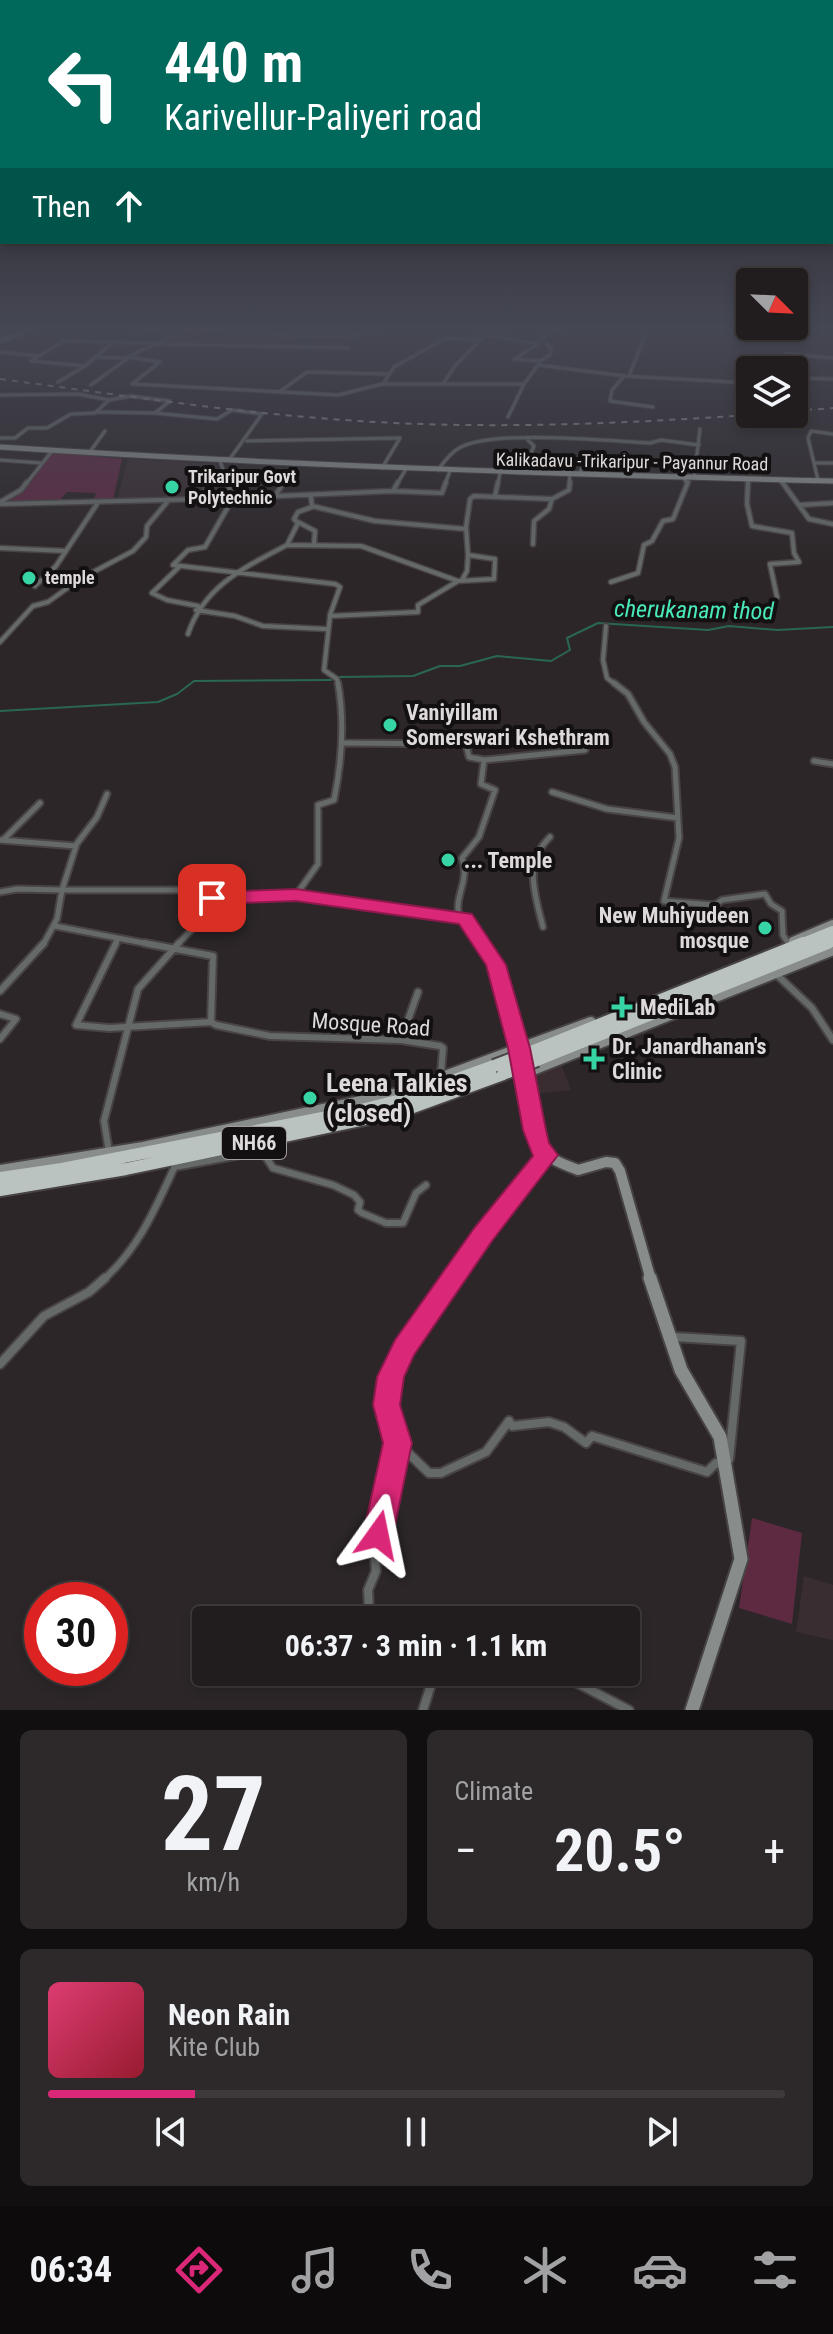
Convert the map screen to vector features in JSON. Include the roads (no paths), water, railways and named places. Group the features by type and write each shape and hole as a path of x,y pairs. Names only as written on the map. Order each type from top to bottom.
{"highway":[{"name":"NH66","path":"0,1190 177,1162 399,1112 498,1070 529,1053 833,931"},
{"name":"NH66","path":"529,1053 833,941"},
{"name":"NH66","path":"0,1178 382,1105 498,1070"}],"street":[{"path":"97,412 102,407"},
{"path":"155,413 163,407"},
{"path":"508,417 513,407"},
{"path":"0,438 15,438 28,428 47,428 68,415 97,412 217,419 232,410 262,414 246,441 228,462"},
{"path":"694,478 700,429"},
{"path":"88,454 105,431"},
{"path":"818,480 808,438 811,431 833,434"},
{"path":"438,470 452,451 480,439 528,440 538,437 650,443 661,440 699,445"},
{"path":"246,441 400,438 382,468"},
{"path":"523,474 534,446 528,440"},
{"name":"Kalikadavu -Trikaripur - Payannur Road","path":"0,447 228,462 579,476 833,481"},
{"path":"0,503 21,490 52,451"},
{"path":"560,475 565,458"},
{"path":"579,476 586,459 611,458"},
{"path":"0,460 41,463"},
{"path":"220,461 233,498 205,547 188,550 173,565 340,587 326,629 329,645 323,659 324,670 337,679 344,743 334,800 318,805 318,864 296,895"},
{"path":"814,463 833,463"},
{"path":"275,496 295,464"},
{"path":"393,491 406,469"},
{"path":"233,498 393,491 442,493 450,471"},
{"path":"495,496 500,473"},
{"path":"330,616 418,612 418,605 448,590 467,571 466,529 470,499 474,496 495,496 552,499 569,490 570,475"},
{"path":"611,582 638,573 644,545 652,541 663,521 673,519 688,482 684,478"},
{"path":"0,503 204,499 207,482 227,479"},
{"path":"748,479 747,504 752,526 792,533 794,553 799,562 770,564 777,597"},
{"path":"781,480 809,519 833,524"},
{"path":"311,496 312,506"},
{"path":"533,544 534,521 549,509 552,499"},
{"path":"0,642 33,606 48,602 80,579 133,551 146,537 147,526 169,501"},
{"path":"35,586 56,566 70,541 79,532 79,527 98,503"},
{"path":"800,505 833,503"},
{"path":"313,546 315,531 294,519 298,512 312,506 375,521 466,529"},
{"path":"287,545 298,522"},
{"path":"188,634 197,608 235,572 287,545 343,544 368,548 420,569 460,580 494,579 495,559 468,555"},
{"path":"0,548 66,551"},
{"path":"180,566 152,593 167,600 263,626 326,629"},
{"path":"606,626 603,660 606,674 625,690 644,722 670,754 675,767 678,818 676,854 664,901 715,905 722,900 765,894 771,904 782,911 783,935 788,943"},
{"path":"344,743 393,742 404,746 419,742 466,744 469,757 484,760 585,750"},
{"path":"459,917 457,907 467,872 462,858 479,837 495,790 481,784 484,760"},
{"path":"814,761 833,764"},
{"path":"552,792 607,809 678,818"},
{"path":"75,846 97,817 107,794"},
{"path":"1,841 40,803"},
{"path":"543,927 531,877 539,847 550,837"},
{"path":"1,841 75,846"},
{"path":"0,991 55,926 62,890 78,849 75,846"},
{"path":"0,892 17,889 178,890 212,898 296,895 459,917 469,921 496,965 529,1053 525,1073 539,1146 547,1155 578,1170 606,1162 615,1163 681,1370 720,1437 728,1467 741,1559 692,1710"},
{"path":"109,1153 104,1121 143,980 154,966 175,950 179,941 209,908 212,898"},
{"path":"0,1170 148,1149 399,1093 529,1053 833,924"},
{"path":"55,926 214,959 211,1022"},
{"name":"Mosque Road","path":"118,938 101,968 91,997 75,1023 87,1027 211,1022 270,1036 401,1040 443,1048 441,1073"},
{"path":"525,1073 833,950"},
{"path":"775,973 812,1008 830,1038"},
{"path":"401,1040 418,992"},
{"path":"0,1014 16,1019 0,1039"},
{"path":"0,1364 56,1306 89,1292 126,1259 154,1211 177,1162 262,1151 273,1168 333,1184 357,1196 360,1202 358,1210 362,1215 396,1226 403,1223 416,1193 426,1185"},
{"path":"369,1606 368,1590 376,1571 374,1549 397,1447 393,1422 386,1405 390,1377 404,1348 483,1234 547,1155"},
{"path":"670,1337 741,1341 728,1467"},
{"path":"397,1447 403,1448 429,1473 441,1473 486,1452 509,1421 512,1426 534,1419 563,1426 586,1443 592,1436 624,1443 707,1472 716,1463 728,1467"},
{"path":"423,1710 431,1686"},
{"path":"583,1686 629,1710"}],"waterway":[{"name":"cherukanam thod","path":"338,677 413,676 440,666 460,666 497,656 551,661 570,650 567,638 598,623 708,630 729,626 777,630 833,627"},
{"name":"cherukanam thod","path":"0,711 158,702 177,694 194,681 331,680"}],"railway":[{"path":"212,407 344,420 448,425 658,421 736,416"},
{"path":"808,410 833,408"}],"place":[{"name":"Trikaripur Govt Polytechnic","path":"172,487"},
{"name":"temple","path":"29,578"},
{"name":"Vaniyillam Somerswari Kshethram","path":"390,725"},
{"name":"... Temple","path":"448,860"},
{"name":"New Muhiyudeen mosque","path":"765,928"},
{"name":"MediLab","path":"622,1007"},
{"name":"Dr. Janardhanan's Clinic","path":"594,1059"},
{"name":"Leena Talkies (closed)","path":"310,1098"}]}
